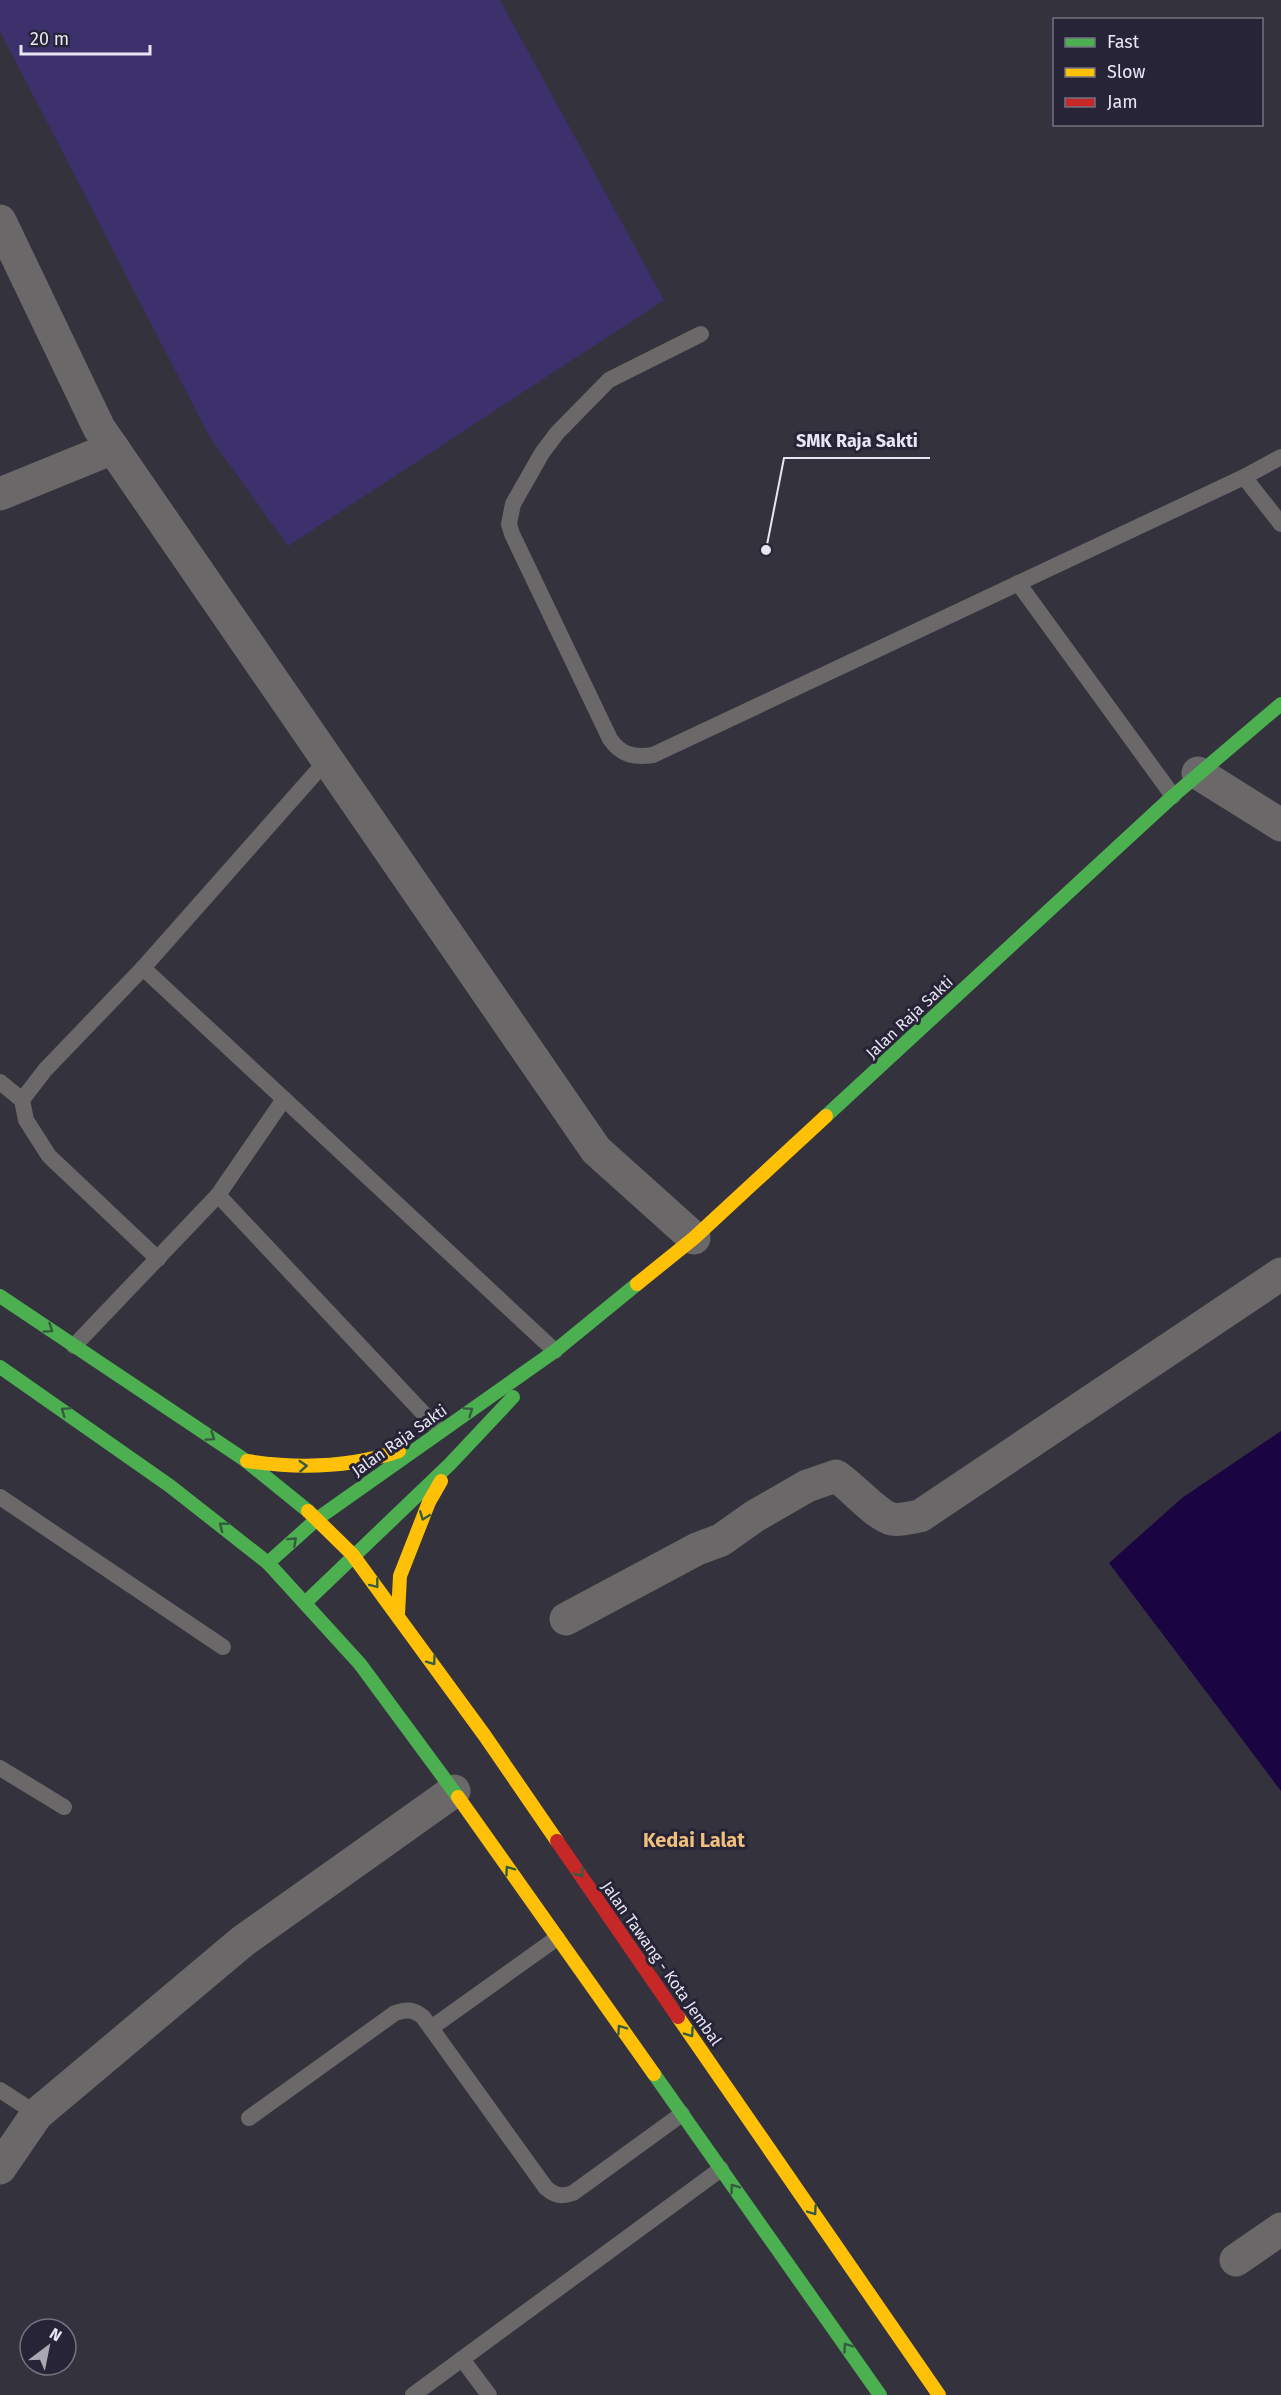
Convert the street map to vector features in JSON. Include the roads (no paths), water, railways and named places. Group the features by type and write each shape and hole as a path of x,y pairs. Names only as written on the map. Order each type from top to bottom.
{"main road":[{"name":"Jalan Raja Sakti","path":"268,1563 317,1519 421,1443 555,1352 694,1238 1198,773 1281,704"},
{"name":"Jalan Tawang - Kota Jembal","path":"0,1296 245,1460 317,1519 352,1554 485,1736 939,2395"},
{"name":"Jalan Raja Sakti","path":"306,1602 352,1554 450,1464 555,1352"},
{"path":"0,1367 161,1479 268,1563 306,1602 360,1664 454,1791 880,2395"},
{"path":"245,1460 280,1467 372,1461 421,1443"},
{"path":"398,1614 400,1576 429,1502 450,1464"}],"street":[{"path":"0,222 99,428 596,1150 694,1238"},
{"path":"0,494 113,447"},
{"path":"1198,773 1281,825"},
{"path":"566,1619 689,1553 721,1540 755,1516 823,1479 836,1476 852,1486 882,1516 895,1520 920,1516 1281,1274"},
{"path":"0,2168 37,2114 243,1941 454,1791"},
{"path":"1236,2259 1281,2229"}],"lane":[{"path":"701,334 609,380 547,446 510,514 512,534 610,739 617,749 628,755 653,755 1244,477 1281,457"},
{"path":"1244,477 1281,524"},
{"path":"1018,583 1173,796"},
{"path":"22,1100 45,1070 143,968 327,760"},
{"path":"143,968 555,1352"},
{"path":"0,1082 22,1100 26,1120 50,1156 158,1259"},
{"path":"74,1346 218,1195 284,1099"},
{"path":"218,1195 440,1431"},
{"path":"0,1497 222,1647"},
{"path":"0,1768 64,1807"},
{"path":"431,2028 557,1938"},
{"path":"249,2118 395,2013 405,2009 415,2011 431,2028 546,2188 554,2195 563,2196 573,2193 682,2114"},
{"path":"0,2090 37,2114"},
{"path":"413,2395 722,2169"},
{"path":"462,2359 489,2395"}],"place":[{"name":"SMK Raja Sakti","path":"766,550"}],"district":[{"name":"Kedai Lalat","path":"694,1840"}]}
